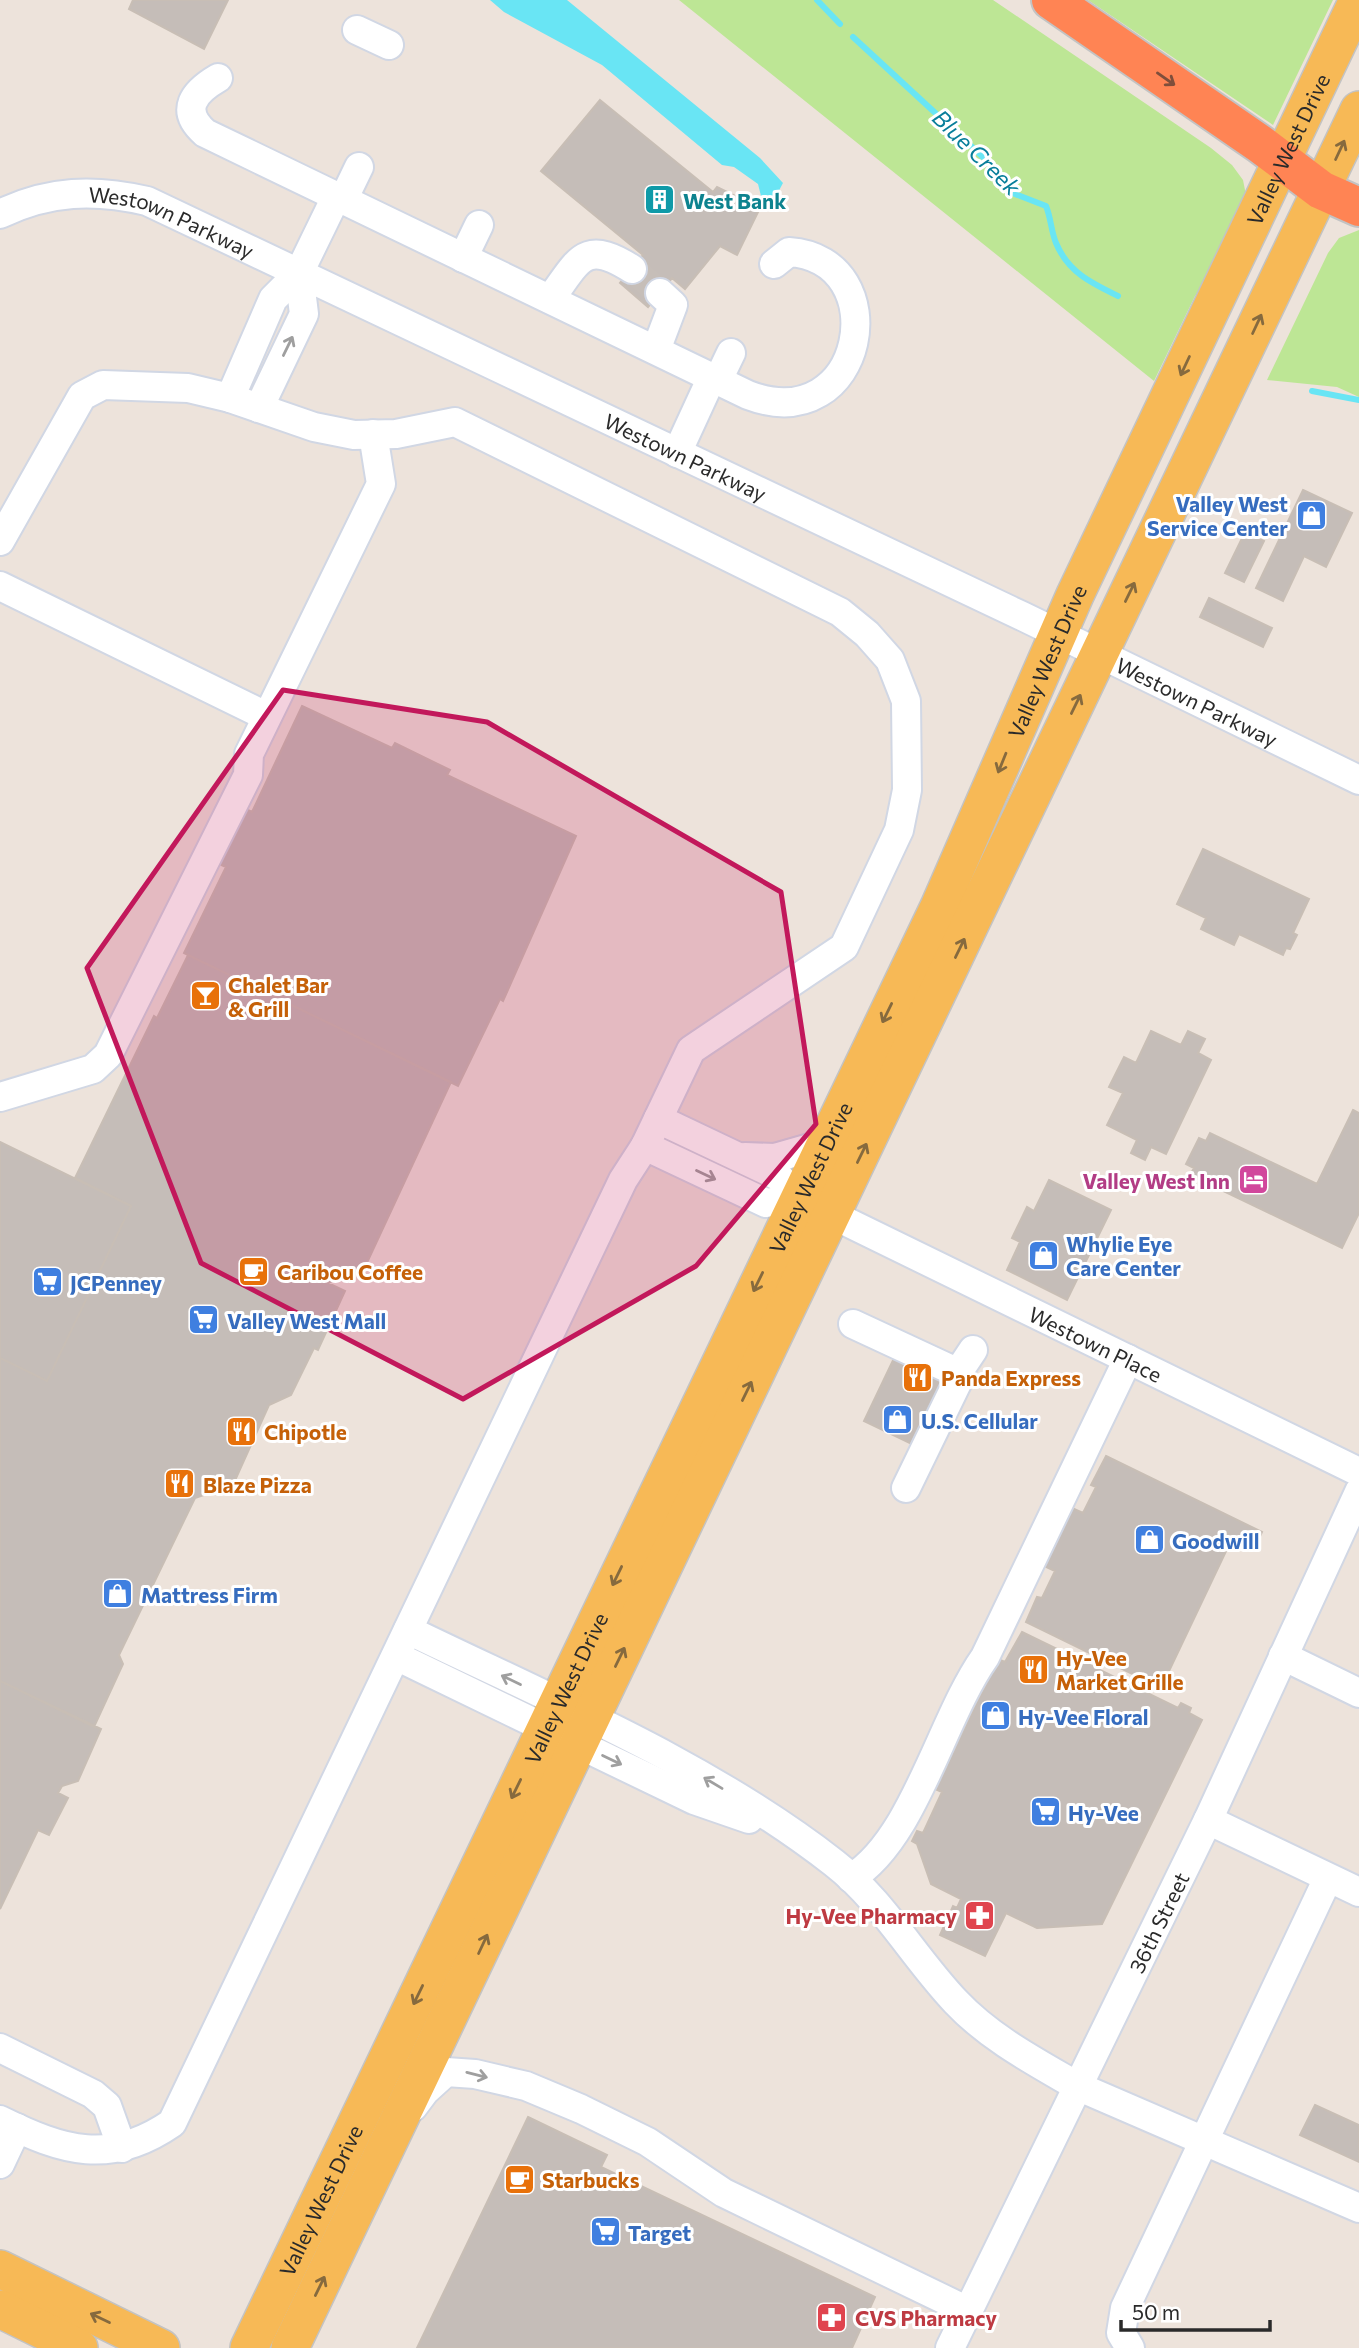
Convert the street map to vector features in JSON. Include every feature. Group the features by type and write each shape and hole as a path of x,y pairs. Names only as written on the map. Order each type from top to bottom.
{"highway":[{"path":"1051,0 1321,190 1359,207"}],"main road":[{"name":"Valley West Drive","path":"249,2348 939,907 1058,633 1358,0"},
{"name":"Valley West Drive","path":"290,2348 1359,110"},
{"path":"0,2269 161,2348"},
{"path":"0,2309 79,2348"}],"street":[{"path":"357,30 389,45"},
{"path":"218,78 196,93 192,112 197,126 339,198 762,400 791,402 819,393 841,374 854,348 857,318 848,291 840,279 802,252 789,251 774,264"},
{"path":"230,398 273,299 299,273 339,198 359,167"},
{"name":"Westown Parkway","path":"0,214 36,198 73,192 110,193 147,201 1100,653 1359,780"},
{"path":"463,258 479,225"},
{"path":"550,299 580,261 591,253 603,253 632,269"},
{"path":"259,408 304,314 299,273"},
{"path":"656,350 673,305 660,293"},
{"path":"677,453 715,378 731,353"},
{"path":"0,541 82,396 103,385 139,384 188,388 230,398 314,426 354,435 396,434 456,422 840,612 867,634 890,660 906,701 909,726 904,812 899,830 855,928 844,947 826,962 691,1050 645,1146 623,1180 197,2076 172,2123 152,2137 122,2148 75,2149 56,2146 9,2124 0,2164"},
{"path":"0,1097 93,1069 108,1055 247,775 249,754 266,716 381,484 373,434"},
{"path":"0,586 266,716"},
{"path":"658,1119 778,1176 798,1198"},
{"path":"737,1157 775,1158 824,1144"},
{"path":"645,1146 766,1203 798,1198"},
{"name":"Westown Place","path":"798,1198 1359,1472"},
{"path":"853,1324 957,1374 959,1379 905,1488"},
{"path":"957,1374 973,1350"},
{"path":"851,1878 872,1862 896,1832 969,1681 992,1645 1128,1359"},
{"name":"36th Street","path":"950,2348 1208,1821 1359,1492"},
{"path":"408,1630 551,1715 585,1732 710,1781 792,1833 851,1878 955,2001 986,2031 1077,2086 1359,2208"},
{"path":"1283,1656 1359,1693"},
{"path":"396,1657 551,1715"},
{"path":"1208,1821 1359,1892"},
{"path":"1130,2348 1121,2333 1125,2308 1328,1878"},
{"path":"6,2051 93,2094 107,2106 122,2148"},
{"path":"391,2138 425,2091 446,2072 475,2074 512,2083 540,2092 648,2142 724,2193 968,2311"}],"highlighted area":[{"path":"283,690 487,722 781,892 816,1124 696,1266 463,1399 201,1263 87,968"}],"green space":[{"path":"679,0 993,0 1211,148 1232,165 1243,180 1246,195 1223,257 1195,296 1154,381"},
{"path":"1088,0 1333,0 1273,125"},
{"path":"1359,230 1359,397 1337,387 1267,380 1328,253 1339,238"}],"water":[{"path":"490,0 567,0 760,158 783,183 775,198 768,200 761,196 758,184 734,167 722,165 602,65 504,12"}],"building":[{"path":"133,0 228,0 204,49 129,9"},
{"name":"West Bank","path":"600,100 713,192 717,187 760,208 737,255 720,246 685,289 672,278 648,307 620,283 643,255 541,171"},
{"path":"1303,490 1352,513 1326,567 1304,556 1283,601 1256,588"},
{"path":"1245,532 1264,541 1244,582 1225,573"},
{"path":"1209,598 1272,628 1263,647 1200,617"},
{"path":"302,706 392,748 395,743 450,770 447,775 576,836 503,1001 500,999 458,1086 184,953 226,867 219,864 246,809 252,812"},
{"path":"1203,849 1309,899 1293,933 1297,935 1290,949 1286,948 1283,955 1239,934 1234,945 1201,929 1206,918 1177,904"},
{"name":"Valley West Mall","path":"188,955 451,1082 365,1267 328,1283 345,1291 318,1350 314,1348 291,1395 269,1405 233,1485 195,1498 119,1655 123,1664 94,1727 0,1681 0,1358 47,1381 131,1206 75,1178 154,1016 157,1018"},
{"path":"1151,1031 1181,1045 1188,1031 1205,1039 1198,1053 1211,1060 1166,1154 1151,1147 1145,1160 1131,1153 1137,1140 1107,1125 1123,1093 1109,1087 1124,1057 1136,1063"},
{"name":"Valley West Inn","path":"1353,1110 1359,1113 1359,1213 1342,1248 1190,1175 1194,1168 1186,1164 1199,1138 1206,1141 1210,1133 1317,1184"},
{"name":"JCPenney","path":"0,1142 131,1206 47,1381 0,1358"},
{"path":"1049,1180 1111,1210 1067,1300 1007,1270 1020,1242 1012,1238 1027,1207 1034,1211"},
{"path":"896,1354 952,1381 920,1448 864,1421"},
{"path":"1106,1456 1262,1532 1257,1543 1228,1547 1161,1688 1026,1622 1037,1597 1042,1598 1055,1571 1042,1565 1070,1507 1083,1513 1096,1487 1091,1485"},
{"name":"Hy-Vee","path":"1022,1632 1178,1708 1181,1703 1191,1708 1189,1713 1202,1720 1102,1924 1037,1928 1006,1913 985,1956 940,1935 953,1906 957,1908 961,1899 931,1884 917,1844 912,1841 917,1831 923,1833 942,1792 935,1789 998,1659 1005,1662"},
{"path":"0,1681 101,1729 78,1781 62,1786 58,1793 68,1798 49,1835 38,1830 0,1909"},
{"path":"1315,2105 1359,2125 1359,2162 1300,2135"},
{"name":"Target","path":"528,2117 607,2155 601,2167 875,2297 852,2348 417,2348"}],"waterway":[{"name":"Blue Creek","path":"817,0 840,24"},
{"name":"Blue Creek","path":"853,37 983,157 1015,194 1046,206 1056,243 1067,262 1090,281 1118,296"},
{"name":"Blue Creek","path":"1312,391 1359,400"}],"tunnel":[{"path":"632,269 660,293"}],"place":[{"name":"West Bank","path":"660,200"},
{"name":"Valley West Service Center","path":"1311,515"},
{"name":"Chalet Bar & Grill","path":"205,996"},
{"name":"Valley West Inn","path":"1253,1180"},
{"name":"Whylie Eye Care Center","path":"1043,1255"},
{"name":"Caribou Coffee","path":"254,1271"},
{"name":"JCPenney","path":"47,1282"},
{"name":"Valley West Mall","path":"204,1320"},
{"name":"Panda Express","path":"918,1377"},
{"name":"U.S. Cellular","path":"898,1420"},
{"name":"Chipotle","path":"241,1431"},
{"name":"Blaze Pizza","path":"180,1484"},
{"name":"Goodwill","path":"1149,1540"},
{"name":"Mattress Firm","path":"118,1594"},
{"name":"Hy-Vee Market Grille","path":"1033,1669"},
{"name":"Hy-Vee Floral","path":"995,1716"},
{"name":"Hy-Vee","path":"1045,1812"},
{"name":"Hy-Vee Pharmacy","path":"980,1915"},
{"name":"Starbucks","path":"519,2179"},
{"name":"Target","path":"605,2232"},
{"name":"CVS Pharmacy","path":"832,2317"}]}
